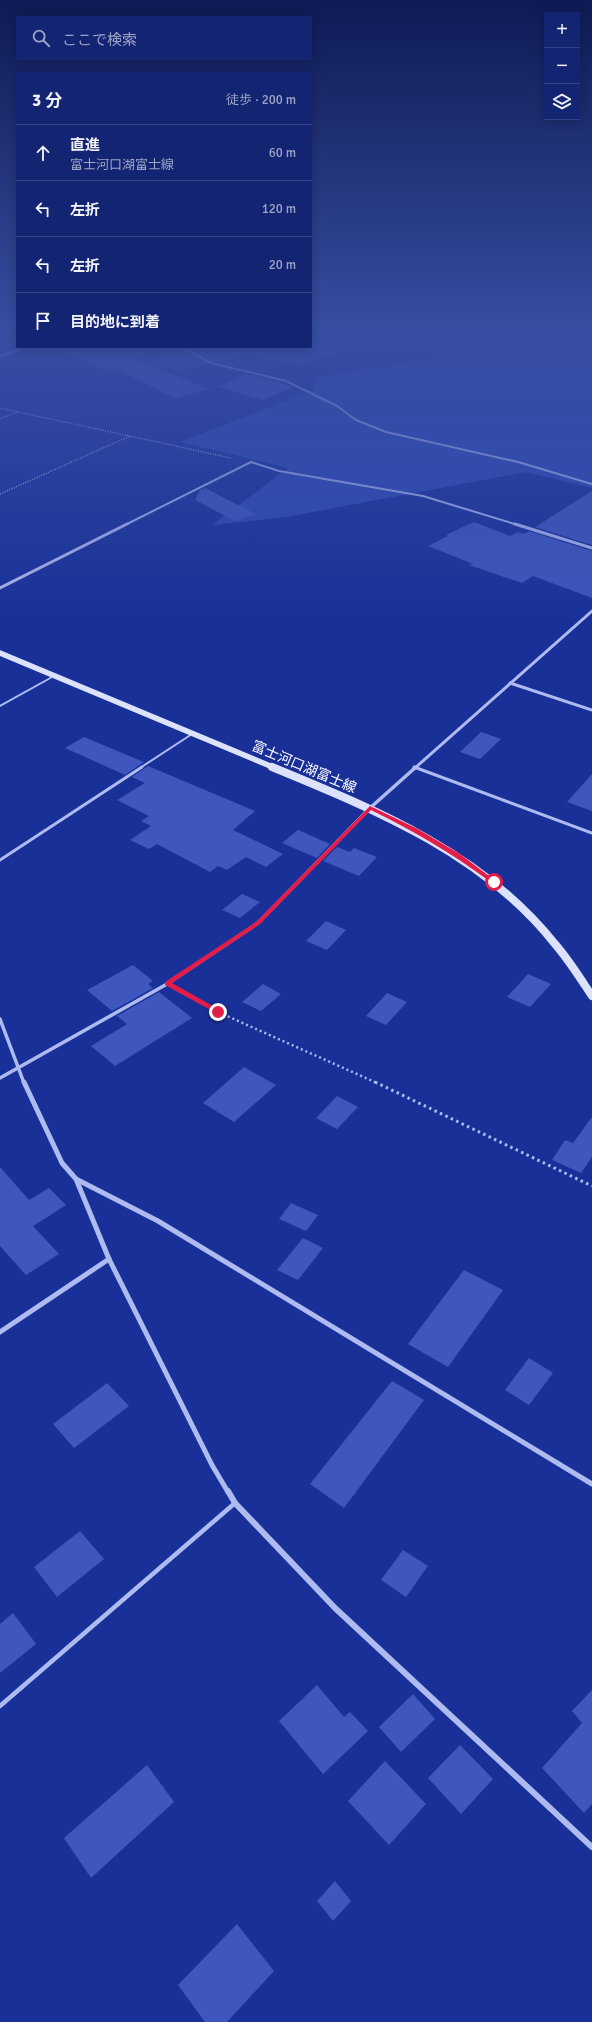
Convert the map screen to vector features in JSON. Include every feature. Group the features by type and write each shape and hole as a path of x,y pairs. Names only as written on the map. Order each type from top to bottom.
{"main road":[{"name":"富士河口湖富士線","path":"0,653 370,808 414,829 451,851 494,882 526,912 555,944 592,996"}],"street":[{"path":"388,432 518,462 592,484"},
{"path":"0,588 251,462 279,471 423,496 592,548"},
{"path":"0,1078 167,984 258,923 370,808 414,767 592,611"},
{"path":"510,683 592,710"},
{"path":"0,1019 17,1068 62,1163 76,1179 109,1259 212,1465 234,1503 335,1608 592,1847"},
{"path":"76,1179 158,1221 592,1484"},
{"path":"0,1332 109,1259"}],"lane":[{"path":"0,706 54,676"},
{"path":"0,860 192,734"},
{"path":"414,767 592,833"},
{"path":"0,1706 234,1503"}],"path":[{"path":"113,432 251,462"},
{"path":"0,494 130,436"},
{"path":"167,984 218,1012 375,1082 592,1186"}],"shaded area":[{"path":"205,432 592,432 592,488 526,472 286,517 212,525 288,468 180,442"}],"building":[{"path":"205,488 256,514 235,521 195,500 200,490"},
{"path":"592,491 592,545 535,527"},
{"path":"474,522 510,536 518,532 524,534 529,531 592,551 592,598 533,576 522,583 469,565 473,564 428,546 448,536 446,535"},
{"path":"481,732 501,739 480,759 460,752"},
{"path":"84,737 144,762 125,775 65,748"},
{"path":"148,766 255,811 233,830 283,854 266,867 246,857 227,870 218,866 210,872 157,844 149,849 130,840 151,826 141,821 149,816 117,800 145,783 132,777"},
{"path":"592,774 592,811 567,802"},
{"path":"298,830 330,844 317,858 282,843"},
{"path":"337,847 350,852 354,848 377,857 359,876 323,861"},
{"path":"242,894 260,902 240,918 222,910"},
{"path":"326,921 346,930 327,950 306,941"},
{"path":"133,965 153,981 148,984 153,988 112,1011 87,990"},
{"path":"528,974 551,984 530,1007 507,997"},
{"path":"263,984 281,994 261,1011 242,1002"},
{"path":"159,992 192,1018 115,1066 91,1046 127,1024 117,1016"},
{"path":"387,993 407,1002 386,1025 366,1016"},
{"path":"244,1067 276,1085 234,1122 203,1103"},
{"path":"337,1096 358,1107 337,1129 316,1118"},
{"path":"592,1117 592,1157 581,1173 552,1160 565,1140 573,1143"},
{"path":"0,1167 29,1200 49,1188 66,1205 33,1226 59,1254 26,1275 0,1246"},
{"path":"291,1203 318,1215 306,1231 279,1219"},
{"path":"303,1238 323,1248 298,1280 277,1270"},
{"path":"464,1270 503,1290 448,1367 408,1344"},
{"path":"529,1358 553,1373 529,1405 505,1390"},
{"path":"392,1381 424,1400 344,1508 310,1484"},
{"path":"107,1383 129,1406 74,1448 53,1424"},
{"path":"80,1531 104,1559 57,1597 34,1567"},
{"path":"403,1550 428,1566 406,1597 381,1580"},
{"path":"13,1613 36,1644 0,1673 0,1624"},
{"path":"317,1685 344,1717 350,1712 368,1731 323,1774 279,1721"},
{"path":"592,1690 592,1804 584,1813 542,1768 582,1723 572,1711"},
{"path":"413,1694 435,1719 401,1752 379,1727"},
{"path":"460,1745 493,1779 461,1814 428,1778"},
{"path":"385,1761 426,1804 389,1845 348,1801"},
{"path":"147,1765 174,1802 91,1878 64,1838"},
{"path":"335,1881 351,1901 333,1921 317,1901"},
{"path":"237,1924 274,1971 227,2022 205,2022 178,1985"}],"route":[{"path":"218,1012 167,984 258,923 370,808 414,829 458,855 494,882"}]}
